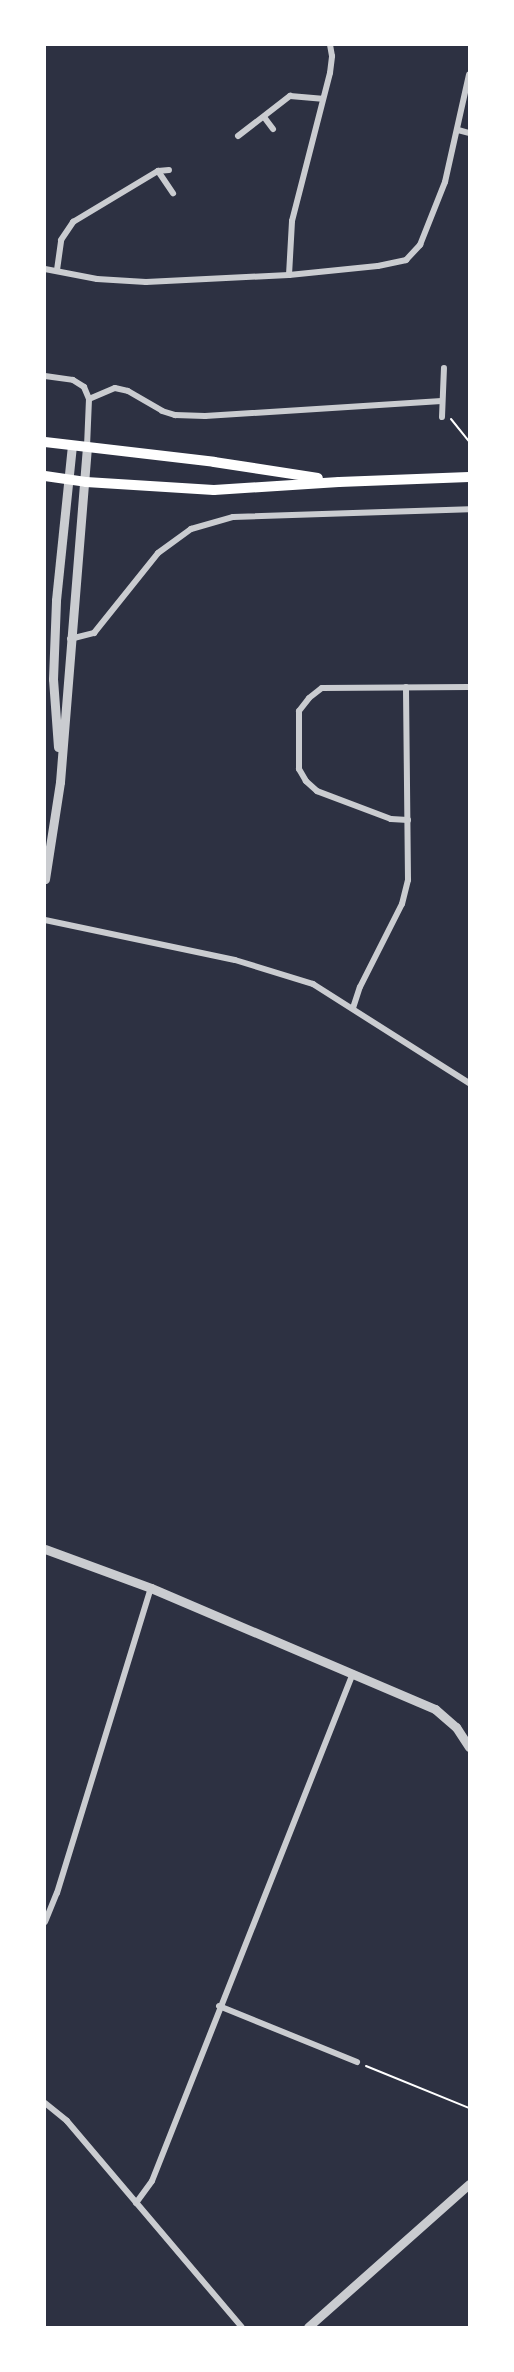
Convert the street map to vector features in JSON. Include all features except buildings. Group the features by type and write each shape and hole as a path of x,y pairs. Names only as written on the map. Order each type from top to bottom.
{"main road":[{"path":"45,442 339,482"},
{"path":"45,476 86,482 214,490 469,477"}],"street":[{"path":"289,275 292,222 330,73 332,56 330,45"},
{"path":"45,269 97,279 146,282 289,275 378,266 406,260 420,245 445,182 469,75"},
{"path":"238,136 264,117 276,104 291,96 322,99"},
{"path":"264,117 273,129"},
{"path":"458,130 469,133"},
{"path":"57,270 61,240 73,222 158,171 169,170"},
{"path":"158,171 173,193"},
{"path":"442,417 444,368"},
{"path":"45,376 73,380 84,387 89,399 86,482 70,639 60,782 45,879"},
{"path":"89,399 115,388 128,391 162,411 176,415 206,416 442,402"},
{"path":"60,782 49,679 72,446"},
{"path":"70,639 94,633 158,554 191,529 233,517 469,509"},
{"path":"49,679 67,679"},
{"path":"353,1008 360,987 402,904 408,879 406,687"},
{"path":"408,820 391,819 317,791 306,781 299,769 297,721 299,711 309,698 322,688 469,687"},
{"path":"45,920 235,960 313,984 469,1083"},
{"path":"45,1550 151,1588 435,1709 456,1727 469,1748"},
{"path":"45,1922 57,1893 151,1588"},
{"path":"136,2203 152,2181 219,2006 353,1673"},
{"path":"219,2006 357,2062"},
{"path":"45,2103 67,2121 242,2327"},
{"path":"308,2327 469,2184"}],"path":[{"path":"442,417 453,420 469,441"},
{"path":"357,2062 469,2108"}]}
